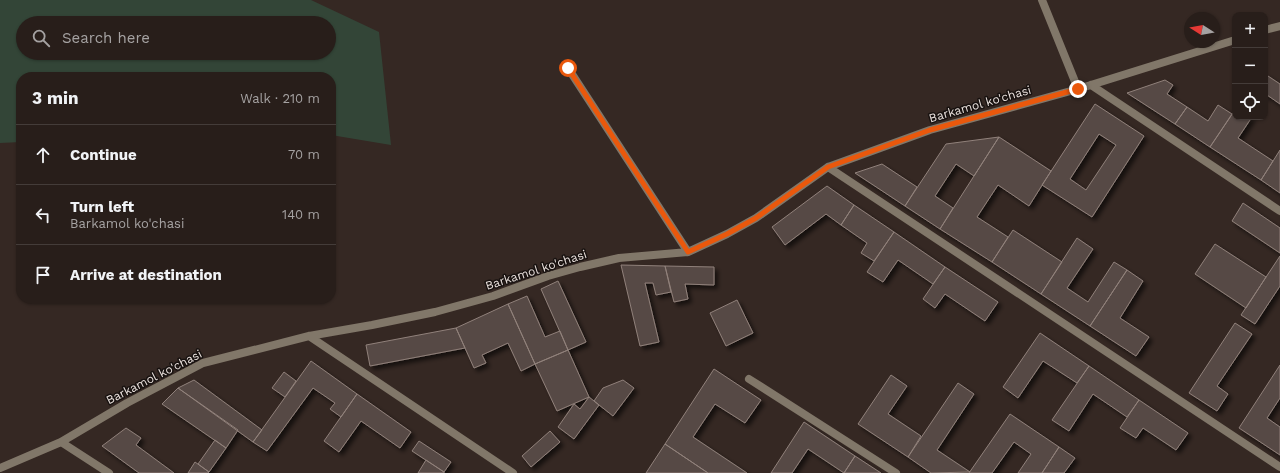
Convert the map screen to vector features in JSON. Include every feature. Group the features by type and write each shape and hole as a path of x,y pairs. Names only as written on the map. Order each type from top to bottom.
{"street":[{"path":"1042,0 1078,89"},
{"path":"1268,29 1280,26"},
{"name":"Barkamol ko'chasi","path":"0,468 61,442 127,402 203,363 309,336 435,312 493,296 548,276 611,260 688,252 727,234 756,218 828,167 930,130 1078,89 1232,41"},
{"path":"568,68 688,252"},
{"path":"1091,85 1280,211"},
{"path":"828,167 1280,467"},
{"path":"309,336 513,473"},
{"path":"748,378 896,473"},
{"path":"61,442 109,473"}],"green space":[{"path":"0,0 311,0 379,32 391,145 336,136 336,72 16,72 16,142 0,143"}],"building":[{"path":"1268,76 1280,84 1280,104 1268,96"},
{"path":"1165,80 1173,85 1167,94 1187,107 1175,124 1127,93"},
{"path":"1095,104 1144,136 1092,217 1042,185","holes":["1099,134 1116,145 1086,190 1070,179"]},
{"path":"1218,105 1232,114 1210,147 1175,124 1187,107 1208,121"},
{"path":"1232,114 1232,120 1250,120 1238,138 1273,161 1261,180 1210,147"},
{"path":"999,137 974,176 956,164 935,196 953,208 940,229 905,206 946,144"},
{"path":"999,137 1051,171 1029,206 998,185 977,217 1008,237 992,262 940,229"},
{"path":"1280,150 1280,193 1261,180"},
{"path":"882,164 917,187 905,206 855,173"},
{"path":"827,186 854,205 841,225 826,214 785,245 772,227"},
{"path":"1243,203 1280,228 1280,253 1232,221"},
{"path":"854,205 894,232 874,261 861,253 867,243 841,225"},
{"path":"1013,230 1062,262 1041,294 992,262"},
{"path":"894,232 945,267 933,284 898,260 883,282 867,272"},
{"path":"1077,238 1093,249 1067,288 1088,302 1114,262 1127,270 1090,326 1041,294"},
{"path":"1215,244 1266,277 1246,308 1195,274"},
{"path":"1280,256 1280,286 1255,324 1241,315"},
{"path":"621,265 665,266 671,292 656,295 653,283 645,283 659,342 640,346"},
{"path":"665,266 714,267 714,285 685,284 688,299 674,302"},
{"path":"945,267 998,302 985,321 945,294 935,308 923,299"},
{"path":"1127,270 1143,281 1120,318 1149,337 1136,356 1090,326"},
{"path":"558,281 586,342 568,350 541,289"},
{"path":"527,296 545,337 560,331 568,350 535,364 508,304"},
{"path":"737,300 753,333 726,346 710,313"},
{"path":"508,304 535,364 521,371 508,343 482,355 486,363 474,368 456,328"},
{"path":"1235,323 1252,334 1217,386 1228,394 1217,411 1189,393"},
{"path":"456,328 465,348 370,366 366,345"},
{"path":"1040,333 1089,366 1077,383 1043,361 1018,398 1003,387"},
{"path":"568,350 589,397 557,411 535,364"},
{"path":"311,361 357,394 341,417 330,409 335,403 313,388 267,451 253,442"},
{"path":"1280,365 1280,398 1267,418 1280,427 1280,455 1239,428"},
{"path":"1089,366 1139,400 1127,417 1093,394 1069,431 1052,420"},
{"path":"714,369 761,400 745,423 715,404 693,437 747,473 708,473 665,444"},
{"path":"284,372 296,381 285,397 272,388"},
{"path":"891,375 907,386 888,414 921,436 908,457 858,424"},
{"path":"194,380 262,430 253,442 178,388"},
{"path":"623,380 634,388 613,416 594,401 603,388"},
{"path":"958,383 974,394 937,450 970,472 931,473 908,457"},
{"path":"178,388 238,430 226,448 162,404"},
{"path":"357,394 411,432 400,448 361,421 339,452 324,441"},
{"path":"589,397 599,405 574,439 558,427 574,404 580,409"},
{"path":"1139,400 1188,433 1176,450 1143,428 1136,438 1120,428"},
{"path":"1010,414 1059,447 1042,473 1018,473 1031,454 1014,442 992,473 969,473"},
{"path":"804,422 855,456 844,473 808,449 792,473 771,473"},
{"path":"126,428 141,438 136,445 174,473 139,473 102,446"},
{"path":"550,431 560,442 531,467 522,456"},
{"path":"215,440 226,448 209,472 198,464"},
{"path":"419,441 451,462 444,472 412,451"},
{"path":"665,444 708,473 646,473"},
{"path":"1059,447 1075,458 1064,473 1042,473"},
{"path":"855,456 881,473 844,473"},
{"path":"426,460 444,472 444,473 418,473"},
{"path":"195,462 209,472 188,473"}],"route":[{"path":"568,68 688,252 727,234 756,218 828,167 930,130 1078,89"}]}
